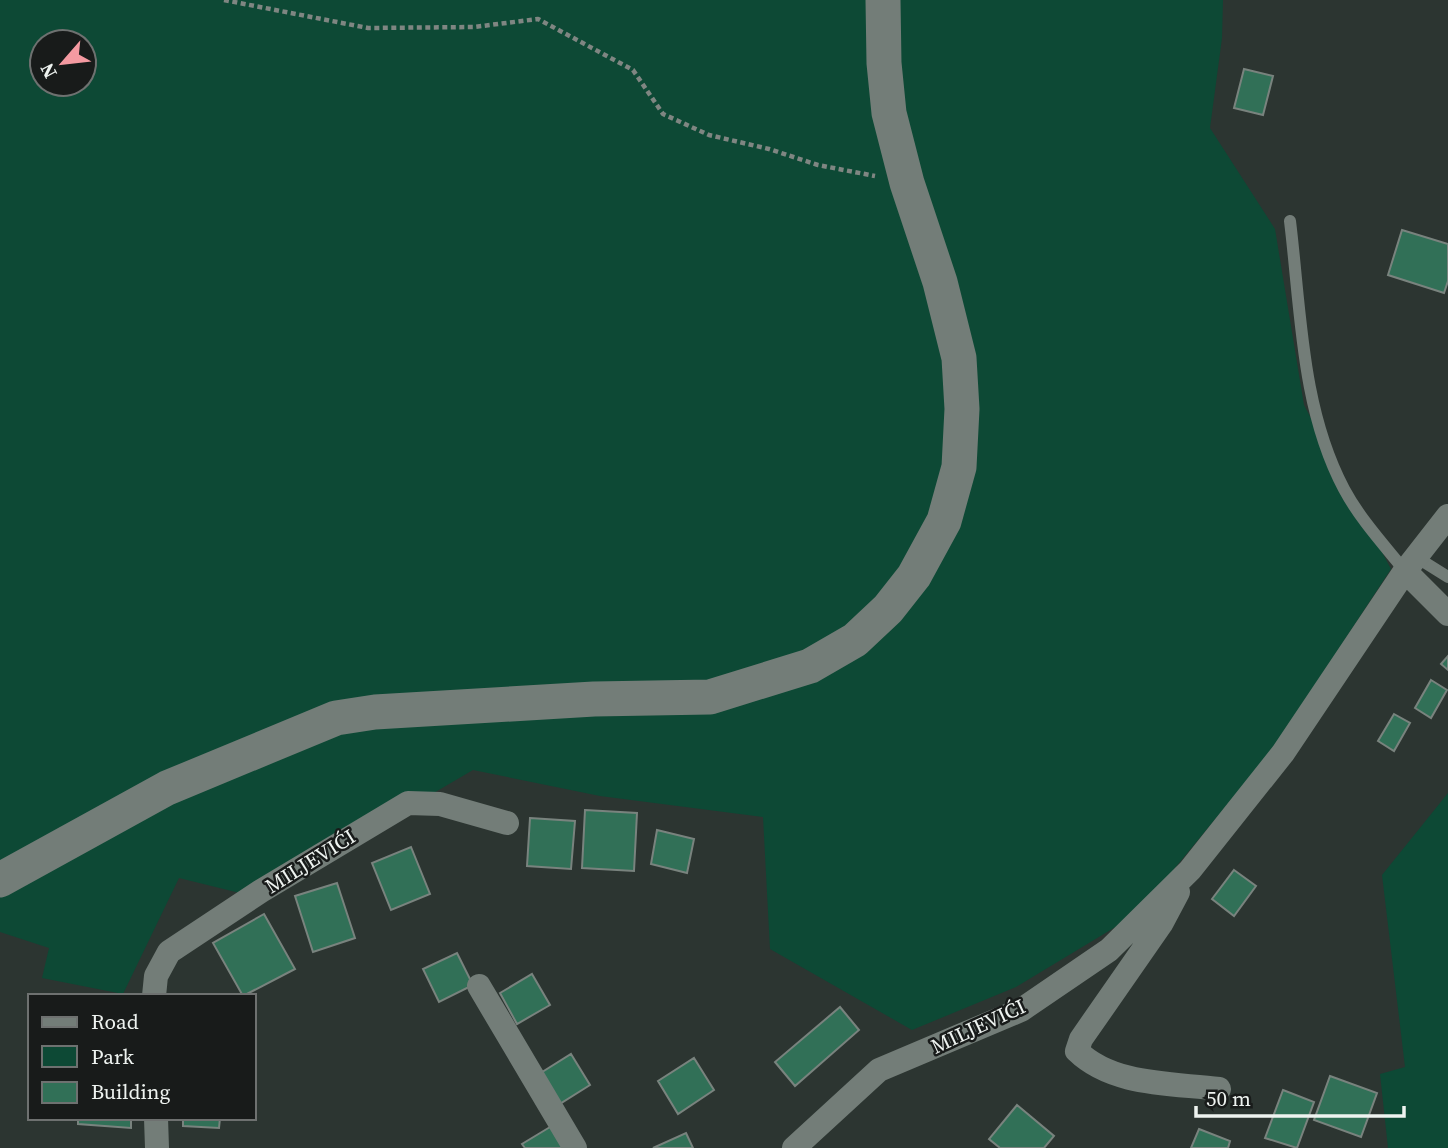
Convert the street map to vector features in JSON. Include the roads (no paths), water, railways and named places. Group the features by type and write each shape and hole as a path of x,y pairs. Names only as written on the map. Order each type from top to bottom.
{"main road":[{"path":"0,880 167,788 336,718 375,712 594,699 710,697 810,666 855,640 888,609 914,576 944,521 959,467 962,409 958,358 940,282 906,183 889,113 884,63 883,0"}],"street":[{"name":"MILJEVIĆI","path":"794,1148 879,1070 1021,1010 1109,950 1190,870 1283,752 1410,564 1448,516"},
{"path":"1410,564 1448,614"},
{"name":"MILJEVIĆI","path":"154,994 156,976 169,952 261,891 408,803 440,804 507,823"},
{"name":"MILJEVIĆI","path":"1190,870 1161,924 1118,983 1081,1040 1077,1051 1089,1063 1114,1075 1219,1089"},
{"path":"479,986 575,1148"},
{"path":"156,1120 157,1148"}],"lane":[{"path":"1290,221 1310,388 1322,441 1345,492 1410,564 1448,577"}]}
